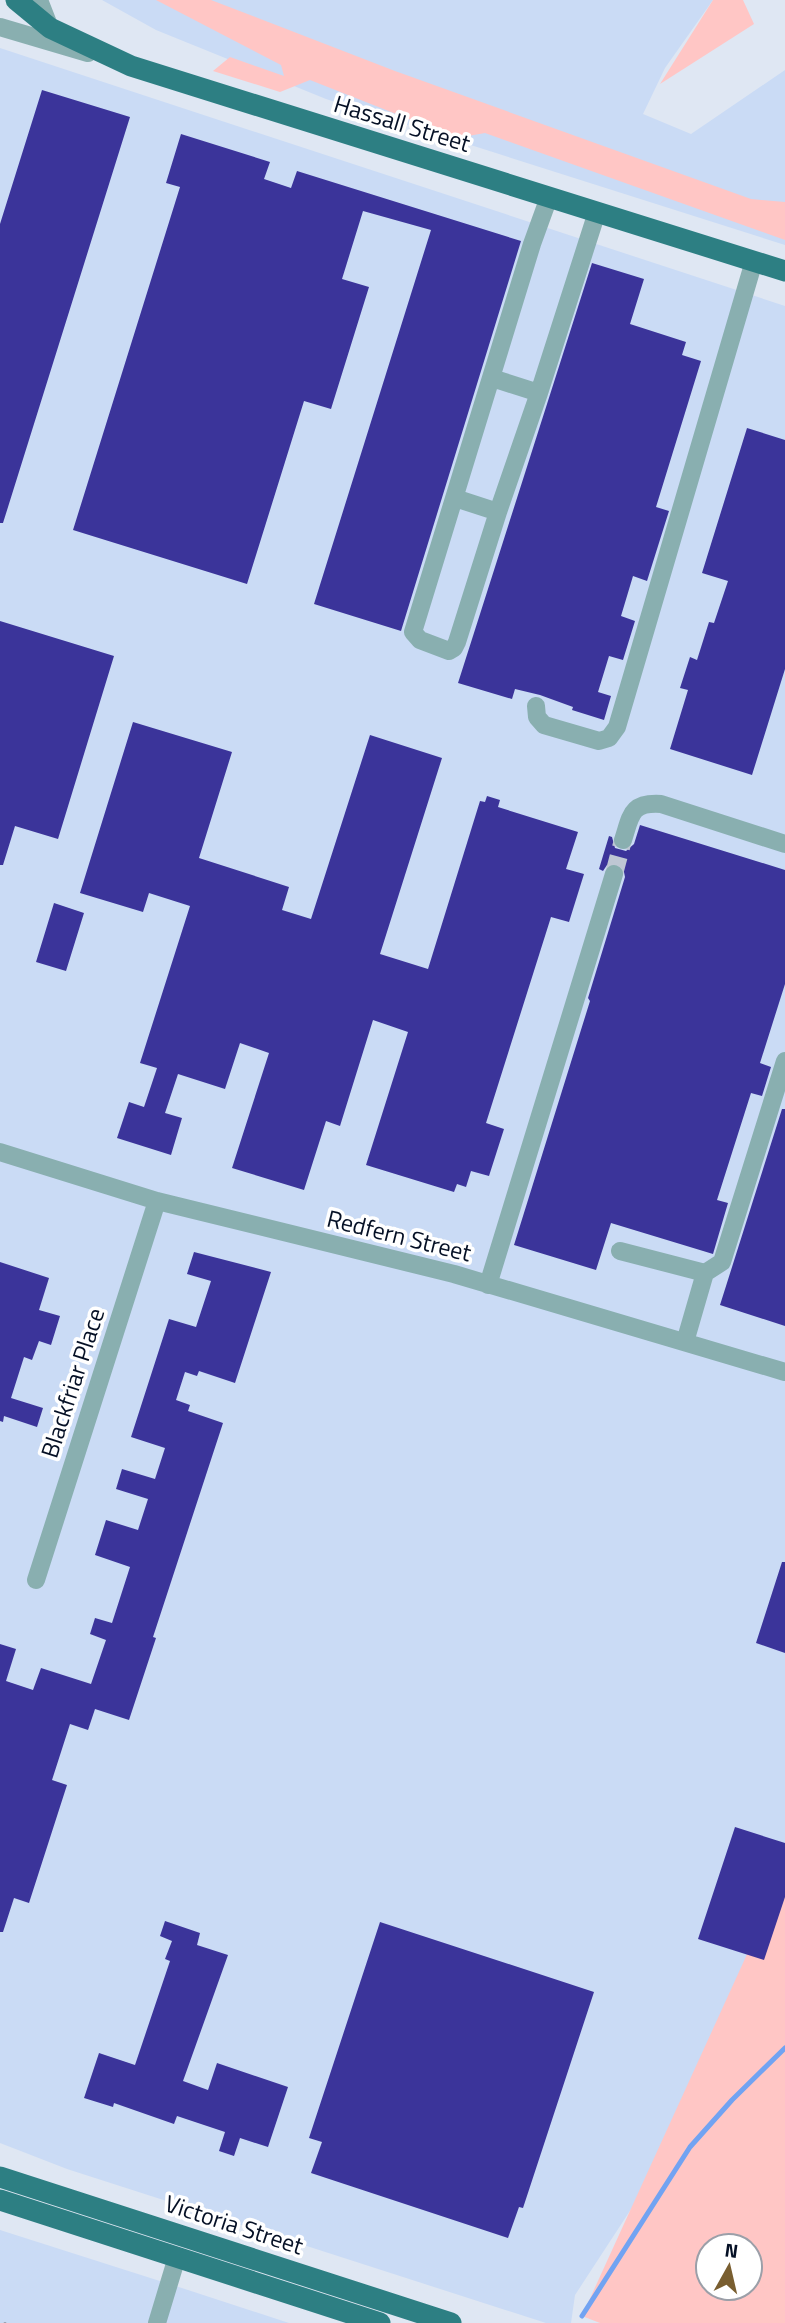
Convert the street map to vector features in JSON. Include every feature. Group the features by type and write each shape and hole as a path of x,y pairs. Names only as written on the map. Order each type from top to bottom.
{"main road":[{"name":"Hassall Street","path":"16,0 50,28 131,66 785,271"},
{"name":"Victoria Street","path":"0,2177 451,2323"},
{"name":"Victoria Street","path":"0,2200 380,2323"}],"street":[{"path":"39,0 50,28"},
{"path":"0,27 131,66"},
{"path":"550,197 532,244 413,632 420,640 441,650 449,651 457,642 597,212"},
{"path":"536,706 537,717 544,725 599,741 609,738 617,727 754,261"},
{"path":"492,378 539,393"},
{"path":"455,498 498,512"},
{"path":"623,840 636,808 660,804 785,844"},
{"path":"488,1285 614,874"},
{"path":"685,1342 705,1273 722,1262 785,1061"},
{"name":"Redfern Street","path":"0,1152 157,1201 488,1285 785,1372"},
{"name":"Blackfriar Place","path":"36,1580 157,1201"},
{"path":"620,1251 705,1273"},
{"path":"157,2323 177,2257"}],"shaded area":[{"path":"102,0 713,0 665,68 643,114 691,134 785,70 785,245 326,99 156,30"},
{"path":"156,0 211,0 395,71 751,199 785,202 785,240 485,133 457,138 310,80 280,92 213,71 230,57 284,76 281,65"},
{"path":"713,0 743,0 754,24 660,84"},
{"path":"0,48 785,306 785,2024 703,2099 575,2295 571,2323 546,2323 67,2169 0,2143"},
{"path":"785,1871 785,2323 600,2323 582,2316"},
{"path":"0,2230 188,2290 289,2323 0,2323"}],"building":[{"path":"42,90 130,117 3,523 0,523 0,224"},
{"path":"181,134 270,162 264,179 291,188 297,171 521,241 401,631 314,604 431,230 363,211 342,279 369,287 331,409 304,401 247,584 73,530 180,187 166,183"},
{"path":"592,263 644,279 630,324 686,342 682,355 701,361 656,507 669,511 647,581 633,576 621,616 635,621 623,660 609,656 598,692 611,696 604,720 572,710 573,707 540,695 515,689 512,699 458,683"},
{"path":"747,428 785,440 785,669 752,775 670,749 688,690 680,688 690,657 697,660 709,622 714,623 728,581 702,573"},
{"path":"0,621 114,656 58,839 15,826 3,865 0,865"},
{"path":"133,722 232,752 199,858 289,887 282,910 311,919 370,735 442,758 380,954 428,969 480,801 485,802 487,796 500,800 498,807 578,832 566,869 584,874 569,922 551,917 486,1123 504,1129 489,1176 471,1171 466,1187 457,1184 454,1192 366,1165 408,1032 373,1020 340,1126 326,1121 304,1190 232,1168 269,1053 240,1043 225,1089 178,1074 165,1113 182,1118 171,1155 117,1138 129,1102 144,1107 157,1068 140,1063 190,906 149,893 143,912 80,893"},
{"path":"640,825 785,870 785,984 760,1063 771,1067 762,1096 751,1093 717,1200 728,1203 713,1254 611,1223 596,1270 514,1245 590,1001 588,998 625,877 623,867 617,863 607,865 603,871 599,869 609,836 612,837 615,848 626,851 634,844"},
{"path":"54,903 84,913 66,971 36,962"},
{"path":"782,1109 785,1109 785,1326 720,1305"},
{"path":"194,1252 271,1272 235,1383 199,1371 197,1376 185,1372 176,1400 190,1405 188,1411 223,1423 153,1637 156,1638 129,1720 95,1709 88,1730 70,1724 52,1780 67,1785 29,1903 14,1898 3,1932 0,1932 0,1644 16,1649 6,1681 33,1690 41,1668 91,1684 106,1640 90,1634 95,1618 112,1623 130,1567 95,1555 106,1520 138,1530 148,1499 116,1489 122,1469 155,1479 165,1448 131,1437 169,1319 196,1327 211,1281 187,1274"},
{"path":"0,1262 49,1278 39,1310 60,1316 51,1345 39,1341 32,1360 24,1357 11,1398 43,1408 37,1427 4,1416 3,1422 0,1421"},
{"path":"782,1562 785,1562 785,1653 756,1643"},
{"path":"735,1827 785,1843 785,1897 764,1960 698,1939"},
{"path":"165,1921 200,1933 197,1945 228,1955 183,2081 208,2090 217,2063 288,2087 268,2147 240,2138 234,2156 219,2151 225,2132 177,2116 174,2124 114,2103 113,2107 84,2098 99,2053 135,2065 170,1961 165,1959 172,1941 160,1936"},
{"path":"380,1922 594,1992 523,2208 519,2207 508,2238 311,2173 322,2142 309,2138"}],"waterway":[{"path":"582,2316 690,2147 732,2100 785,2048"}],"tunnel":[{"path":"614,874 623,840"}]}
